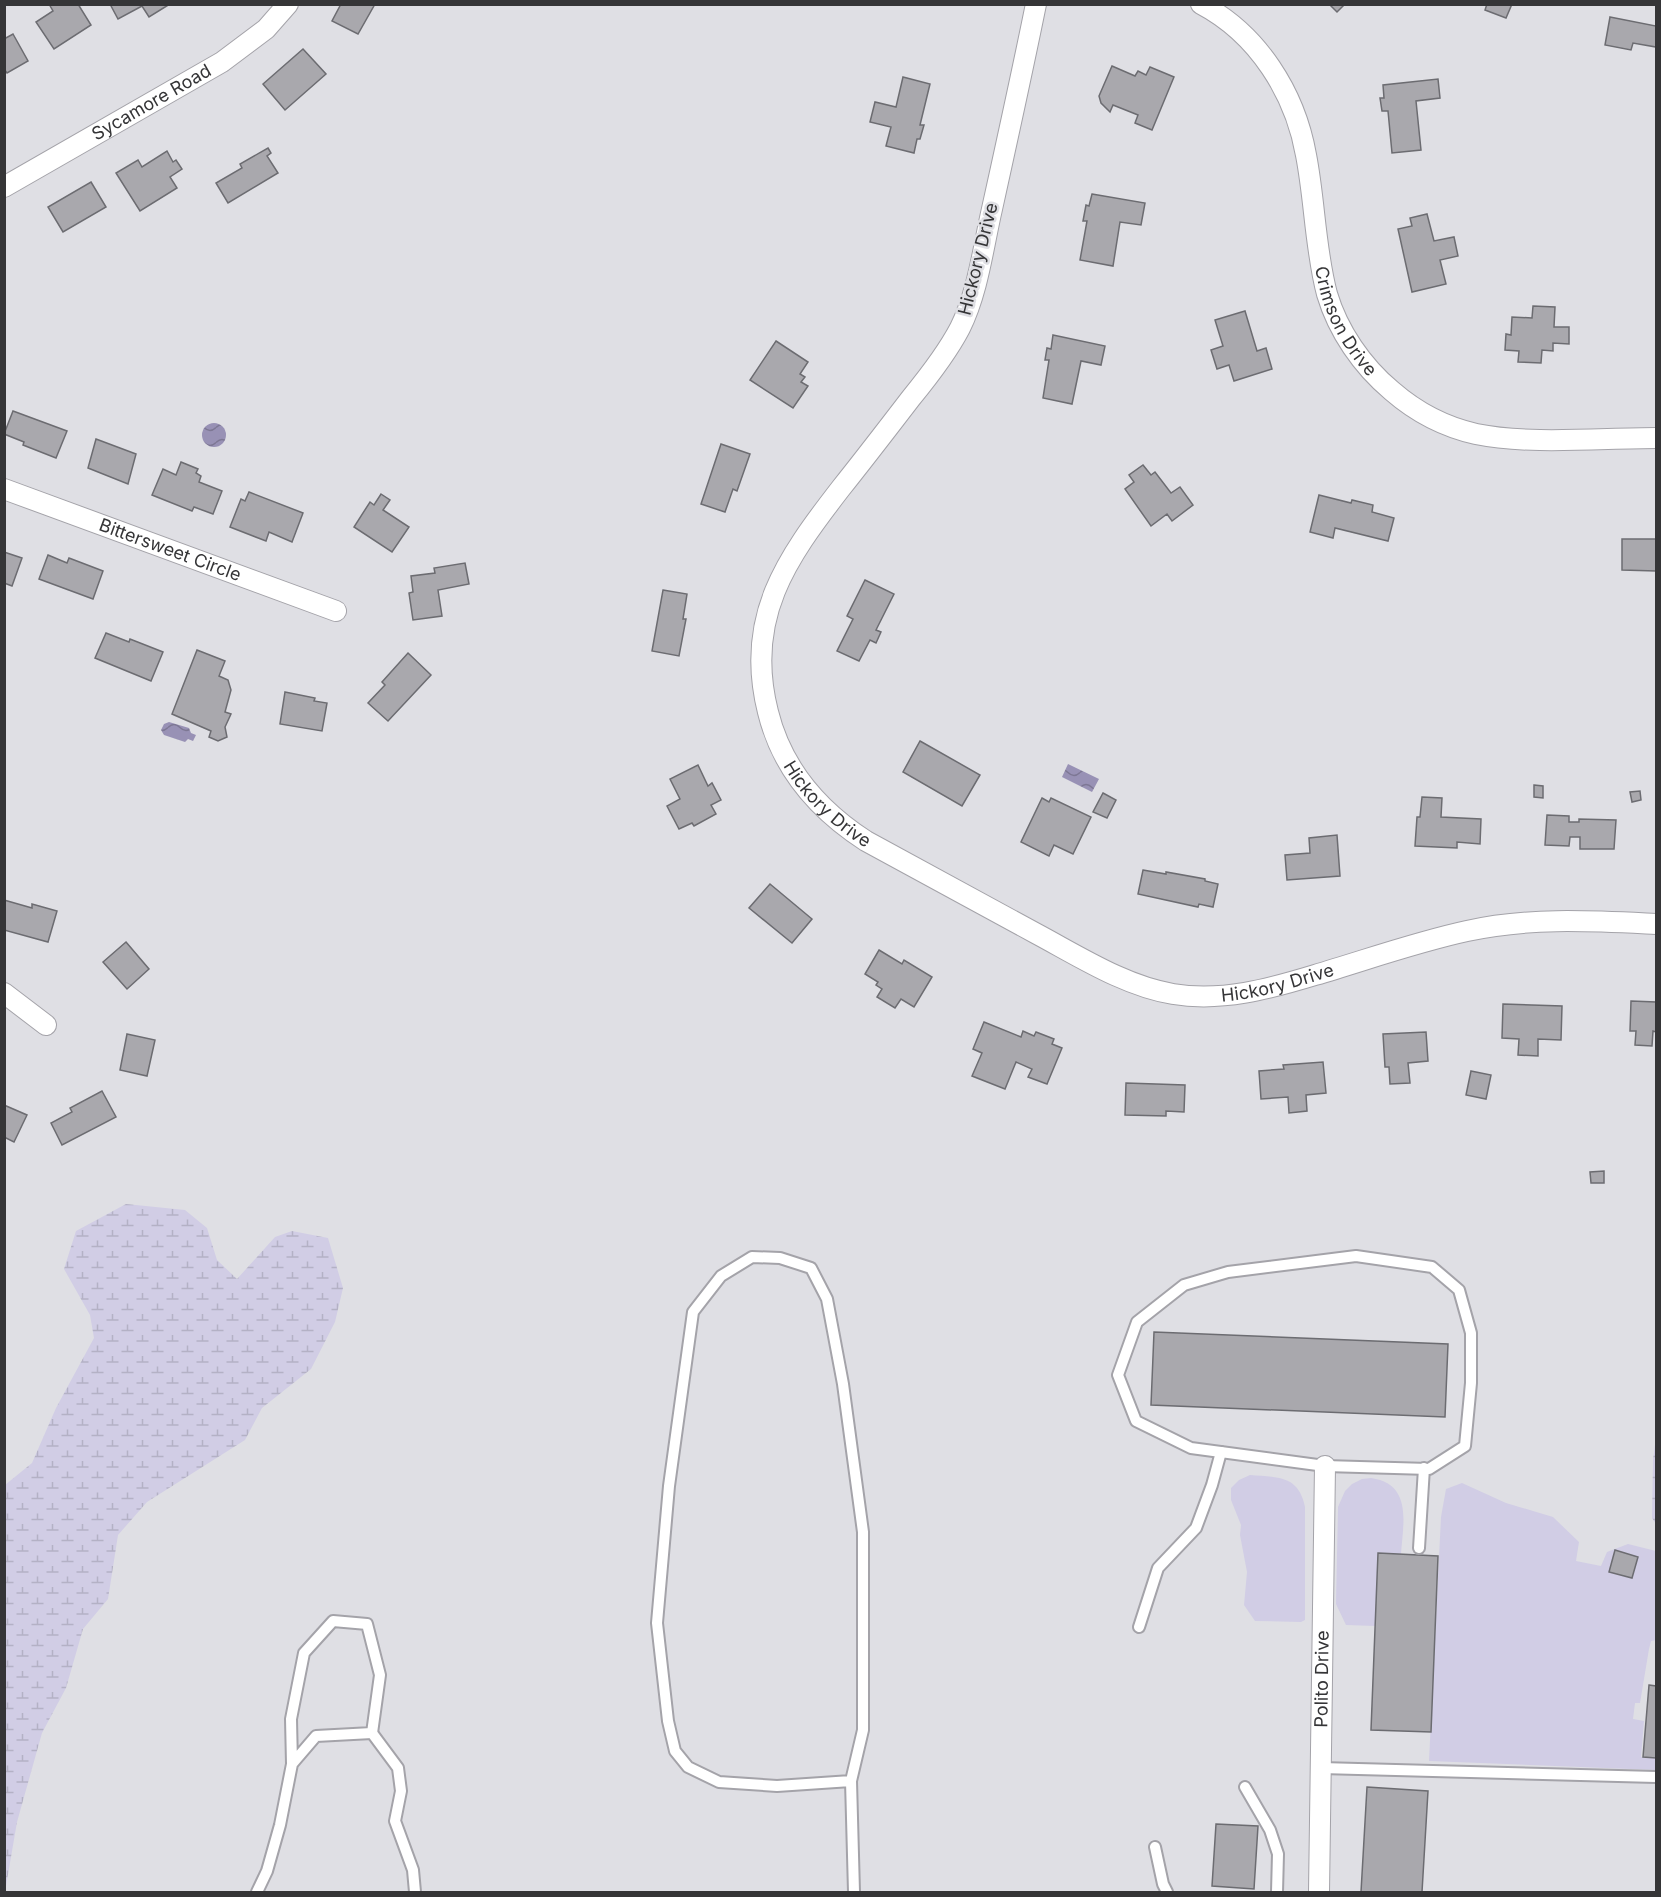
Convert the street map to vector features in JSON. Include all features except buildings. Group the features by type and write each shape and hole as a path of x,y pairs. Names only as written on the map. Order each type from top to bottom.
{"street":[{"name":"Sycamore Road","path":"4,187 222,62 266,29 288,4"},
{"name":"Hickory Drive","path":"1036,4 976,280 961,327 936,366 804,536 780,578 771,602 762,650 765,699 770,723 779,746 796,775 824,809 866,841 1095,965 1144,987 1171,994 1199,998 1268,988 1465,931 1499,924 1564,921 1656,924"},
{"name":"Crimson Drive","path":"1201,4 1230,23 1249,40 1280,81 1292,104 1306,155 1319,254 1328,296 1348,341 1363,363 1381,382 1424,414 1473,433 1526,440 1656,438"},
{"name":"Bittersweet Circle","path":"4,489 336,611"},
{"path":"4,993 46,1025"},
{"name":"Polito Drive","path":"1319,1893 1325,1466"}],"lane":[{"path":"1356,1256 1432,1267 1459,1290 1471,1333 1471,1383 1465,1446 1429,1469 1325,1466 1221,1452 1191,1448 1136,1421 1118,1375 1137,1322 1184,1285 1228,1272 1356,1256"},
{"path":"852,1781 777,1786 719,1782 688,1767 675,1751 668,1721 657,1623 669,1485 693,1312 721,1276 752,1257 780,1258 811,1268 827,1299 843,1384 863,1532 863,1730 852,1781 854,1893"},
{"path":"1138,1627 1158,1568 1196,1528 1221,1452"},
{"path":"1419,1548 1424,1468"},
{"path":"257,1893 267,1871 280,1825 292,1764 291,1719 304,1653 333,1621 367,1624 380,1675 372,1733 398,1768 401,1791 395,1821 413,1870 415,1893"},
{"path":"292,1764 316,1736 372,1733"},
{"path":"1320,1768 1656,1777"},
{"path":"1245,1787 1270,1830 1278,1854 1277,1893"},
{"path":"1155,1847 1167,1893"}],"green space":[{"path":"126,1204 185,1210 207,1228 217,1260 237,1279 275,1237 292,1231 328,1238 343,1288 335,1322 311,1369 262,1408 245,1440 147,1502 118,1535 108,1599 83,1629 66,1688 42,1733 17,1822 5,1892 5,1485 32,1463 56,1408 94,1338 90,1315 64,1269 76,1231"},
{"path":"1656,1437 1656,1524 1652,1518 1653,1460"},
{"path":"1250,1475 1285,1480 1298,1489 1302,1497 1305,1507 1305,1620 1301,1622 1255,1621 1244,1605 1247,1572 1240,1535 1241,1525 1231,1500 1231,1488 1239,1480"},
{"path":"1371,1478 1394,1488 1399,1497 1403,1518 1401,1554 1378,1554 1375,1626 1346,1625 1336,1604 1338,1507 1345,1491 1352,1484"},
{"path":"1462,1483 1506,1503 1553,1517 1579,1542 1576,1561 1601,1566 1607,1552 1628,1544 1656,1551 1656,1640 1651,1641 1640,1703 1635,1703 1633,1719 1644,1721 1641,1757 1656,1758 1656,1770 1429,1761 1441,1517 1446,1489"}],"water":[{"path":"214,423 223,426 226,435 223,444 214,447 205,444 202,435 205,426"},
{"path":"169,722 189,728 191,733 196,735 193,741 188,739 185,742 164,735 161,730 164,724"},
{"path":"1068,764 1099,779 1092,792 1062,777"}]}
